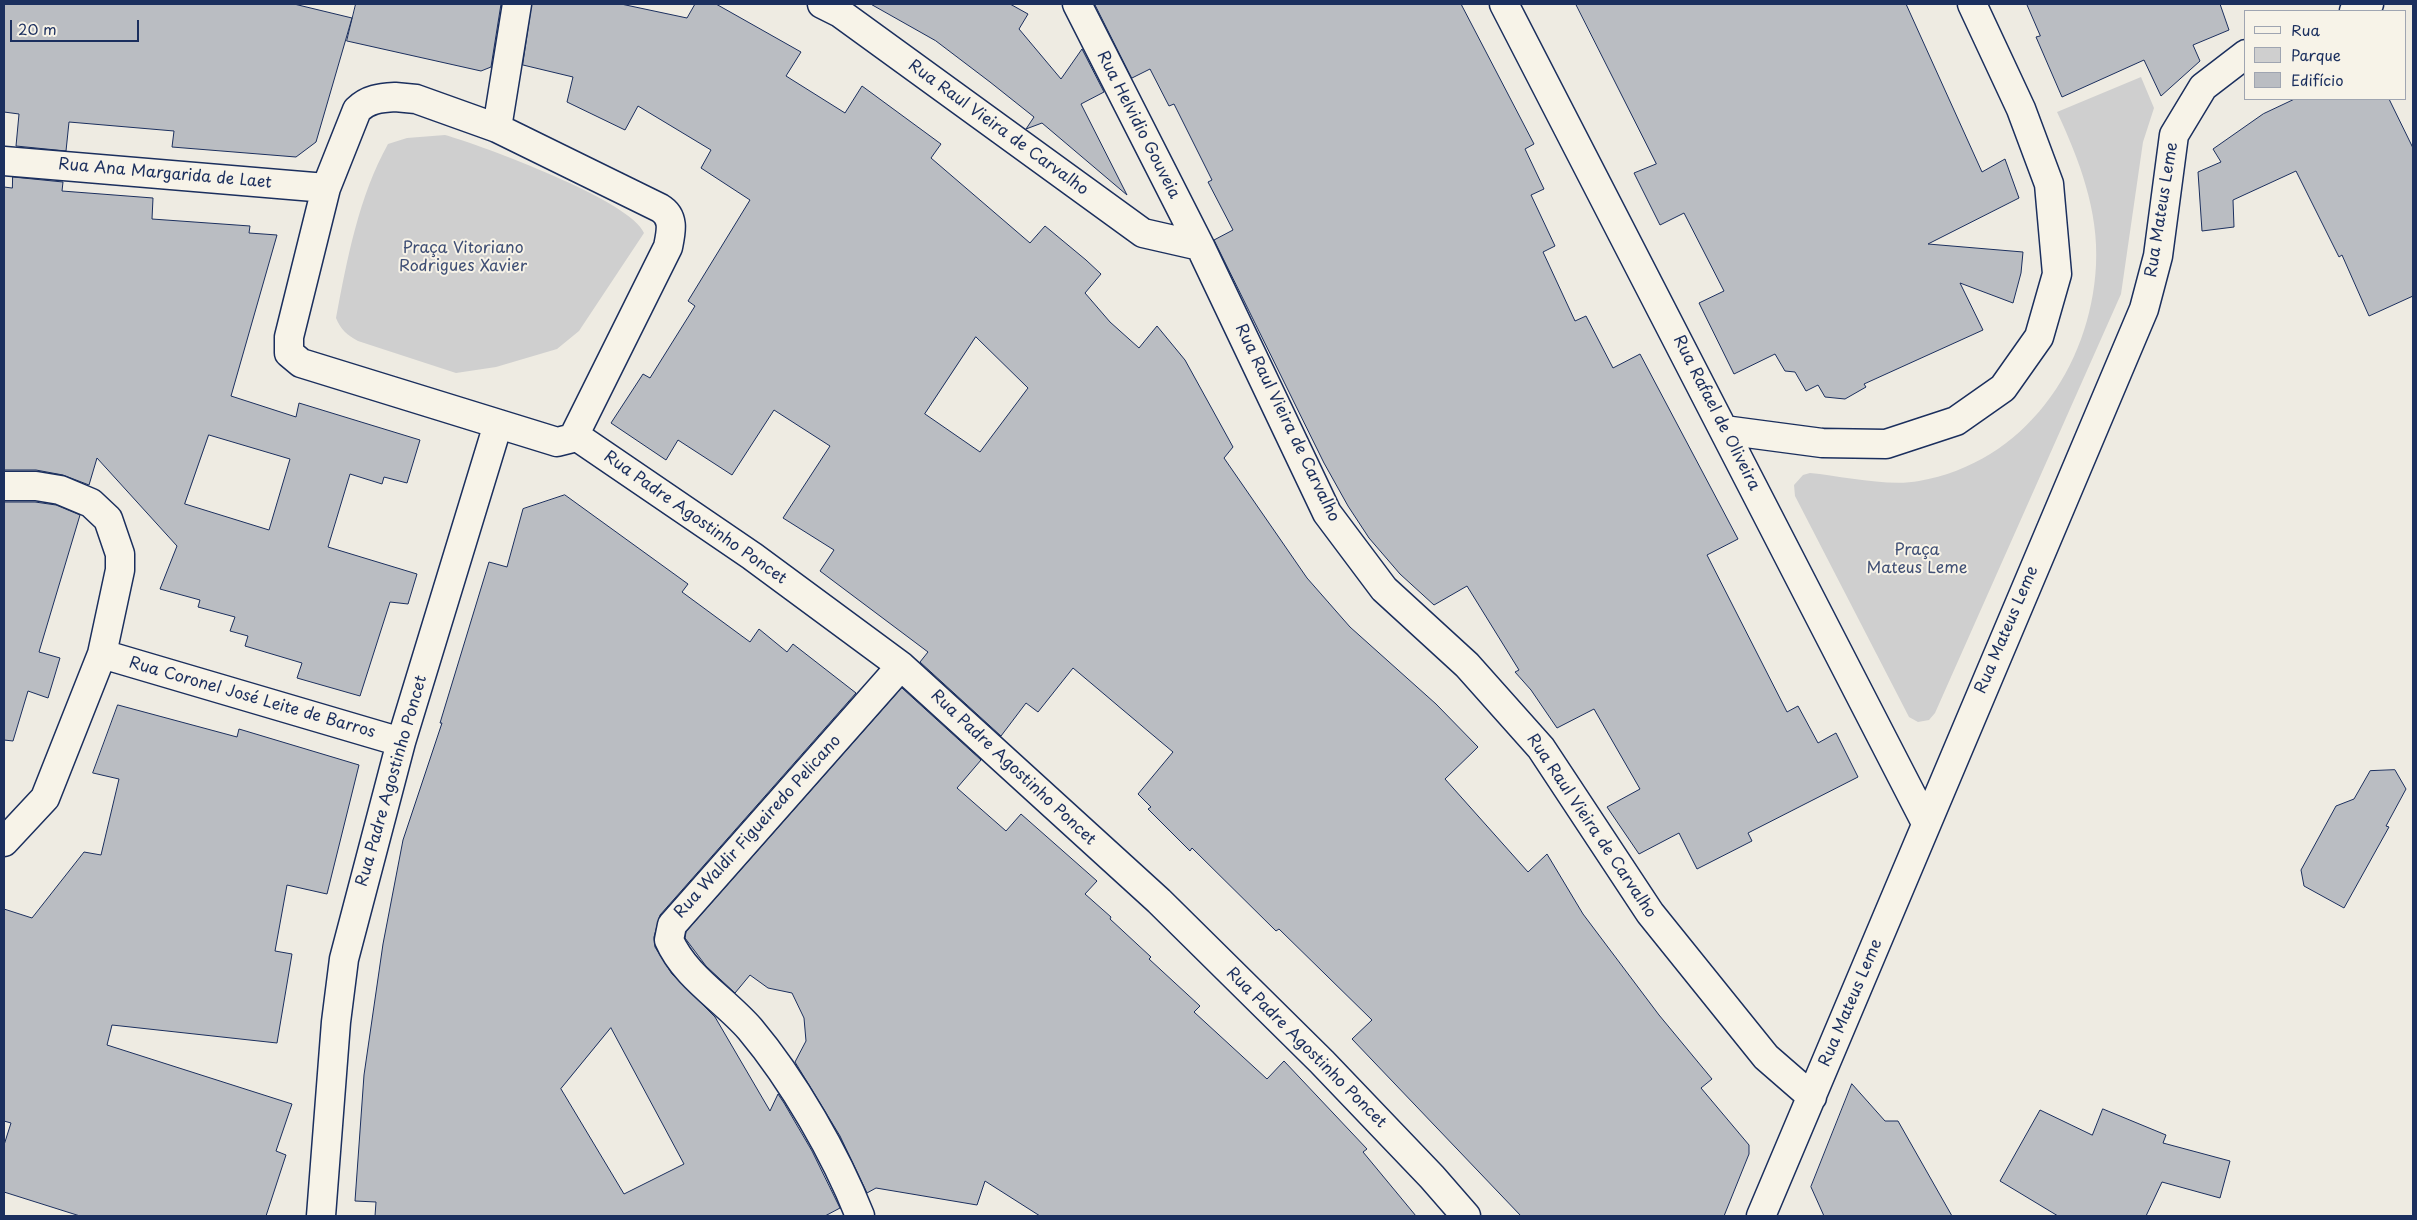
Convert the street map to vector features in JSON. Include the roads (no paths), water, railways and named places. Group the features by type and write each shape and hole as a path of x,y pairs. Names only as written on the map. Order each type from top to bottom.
{"street":[{"path":"497,128 517,4"},
{"name":"Rua Raul Vieira de Carvalho","path":"822,4 840,13 1143,233 1200,246 1327,513 1384,589 1467,665 1541,748 1650,913 1766,1057 1812,1097"},
{"name":"Rua Helvidio Gouveia","path":"1077,4 1200,246"},
{"name":"Rua Rafael de Oliveira","path":"1504,4 1926,823"},
{"path":"1724,430 1822,443 1886,444 1956,422 2003,388 2039,337 2057,274 2049,184 2021,109 1972,4"},
{"path":"2356,10 2369,4"},
{"name":"Rua Mateus Leme","path":"1761,1216 2144,309 2158,256 2174,135 2203,87 2244,56"},
{"path":"395,96 416,99 497,128 660,208 666,212 671,222 668,247 576,436 557,442 301,363 291,357 288,347 326,188 357,110 363,104 374,99 395,96"},
{"name":"Rua Ana Margarida de Laet","path":"4,161 326,188"},
{"name":"Rua Padre Agostinho Poncet","path":"321,1216 336,1022 344,959 401,742 498,424"},
{"name":"Rua Padre Agostinho Poncet","path":"576,436 752,556 901,666 1158,901 1329,1070 1432,1177 1466,1216"},
{"path":"4,486 36,486 60,490 92,504 108,519 120,554 120,570 102,654 44,798 4,842"},
{"name":"Rua Coronel José Leite de Barros","path":"102,654 401,742"},
{"name":"Rua Waldir Figueiredo Pelicano","path":"860,1216 846,1182 798,1096 750,1029 682,962 669,940 672,925 901,666"}],"park label":[{"name":"Praça Vitoriano Rodrigues Xavier","path":"463,258"},
{"name":"Praça Mateus Leme","path":"1917,560"}]}
